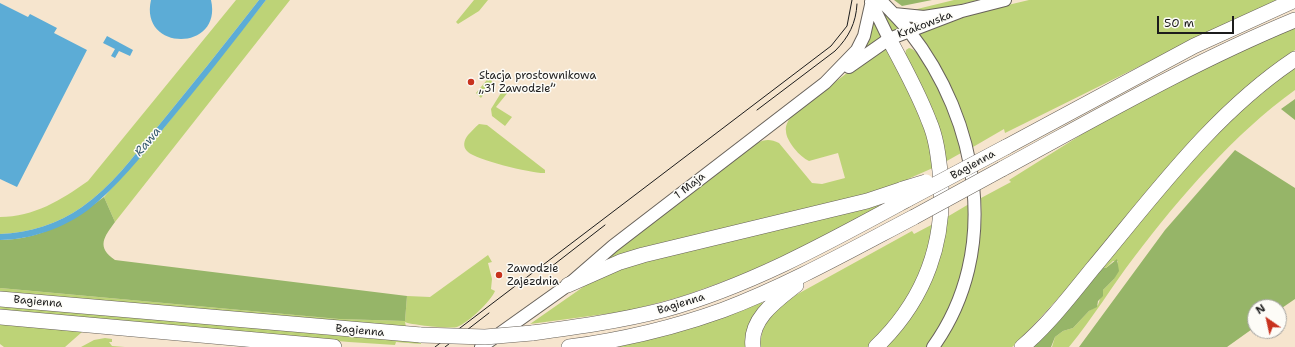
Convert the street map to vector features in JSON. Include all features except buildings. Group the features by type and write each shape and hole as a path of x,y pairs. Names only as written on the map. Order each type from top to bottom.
{"main road":[{"name":"Bagienna","path":"0,299 421,335 485,337 532,333 624,319 707,296 747,281 793,260 906,194 968,175 1006,147 1187,49 1258,15 1295,0"},
{"name":"Bagienna","path":"569,347 644,334 691,321 750,299 818,268 1177,74 1233,47 1295,20"},
{"path":"876,347 903,318 919,290 935,252 941,218 942,192 938,156 930,121 889,39"},
{"path":"1022,347 1061,306 1174,172 1209,133 1255,89 1295,59"},
{"path":"568,285 608,267 643,255 867,201 906,194"},
{"path":"753,347 755,332 760,318 768,308 818,268"},
{"name":"Bagienna","path":"0,317 334,347"}],"street":[{"name":"Krakowska","path":"894,14 924,17 962,11 1005,0"},
{"path":"874,2 894,14 909,31 928,58 942,83 961,128 975,229 970,264 958,302 946,328 933,347"},
{"path":"874,2 889,39"},
{"name":"1 Maja","path":"481,347 568,285 613,246 825,83 857,50 864,36 874,2"},
{"name":"Krakowska","path":"825,83 889,39 962,11"}],"green space":[{"path":"236,0 259,0 138,151 103,190 73,213 53,223 32,230 0,234 0,217 36,211 68,195 88,181"},
{"path":"266,0 290,0 115,222 104,197 155,139"},
{"path":"474,0 488,0 479,11 458,24 456,22"},
{"path":"894,0 932,0 902,6"},
{"path":"954,0 978,0 922,14 905,12"},
{"path":"1029,0 1280,0 1176,48 1005,133 1004,129 973,147 963,117 950,87 935,59 917,33 966,15"},
{"path":"881,8 900,29 892,33"},
{"path":"873,18 884,35 864,51 862,49"},
{"path":"1295,27 1295,50 1266,72 1018,342 1012,347 940,347 959,313 973,276 980,237 981,198 1011,182 1009,180 1092,128 1177,81"},
{"path":"889,46 930,139 935,167 908,179 908,182 897,187 606,261 606,259 757,143 765,140 779,143 812,183 822,184 845,178 838,153 809,161 805,159 788,139 786,125 791,116 860,63"},
{"path":"909,48 916,52 933,77 955,129 961,153 945,162 905,56 906,50"},
{"path":"1295,66 1295,90 1272,107 1229,146 1189,189 1135,256 1069,347 1052,347 1055,337 1063,331 1073,328 1089,311 1098,305 1103,290 1114,279 1118,261 1113,261 1106,268 1102,267 1139,221 1191,161 1226,125"},
{"path":"491,75 491,84 481,98 476,93"},
{"path":"509,87 509,91 496,107 512,117 505,126 492,116 491,109 504,88"},
{"path":"1295,99 1295,120 1281,109"},
{"path":"479,124 487,125 545,170 545,173 505,166 482,159 468,152 464,146 465,139"},
{"path":"1235,150 1295,188 1295,299 1287,304 1287,299 1247,299 1247,333 1227,347 1079,347 1165,230"},
{"path":"104,197 115,222 105,237 104,246 105,251 115,260 407,296 405,321 339,319 0,288 0,240 29,237 55,227 68,221"},
{"path":"878,204 880,207 792,252 739,276 683,296 628,311 530,324 586,285 627,266"},
{"path":"969,204 969,240 962,272 953,298 934,335 926,347 885,347 947,217"},
{"path":"935,223 928,258 907,301 869,347 759,347 765,321 785,301 912,231 914,234"},
{"path":"488,255 492,262 488,263 492,279 491,289 495,291 484,306 462,325 457,327 439,327 405,322 406,327 0,292 0,288 339,319 405,321 407,296 430,297"},
{"path":"1117,259 1119,271 1114,279 1103,290 1103,296 1098,301 1097,307 1089,311 1073,328 1063,331 1055,337 1051,347 1031,347 1102,267 1106,268"},
{"path":"761,302 763,303 748,347 616,347 690,328"},
{"path":"0,305 322,334 421,341 421,344 396,342 395,345 349,342 0,311"},
{"path":"0,323 82,332 65,347 4,347 0,344"},
{"path":"105,338 112,339 112,342 109,342 112,346 125,347 81,347 94,340"}],"water":[{"path":"151,0 211,0 211,17 205,29 194,37 181,39 168,37 157,29 151,17"},
{"name":"Rawa","path":"259,0 266,0 146,150 119,182 99,201 79,216 46,232 23,238 0,240 0,234 32,230 53,223 73,213 103,190 138,151"},
{"path":"0,3 28,17 30,14 57,28 54,33 87,50 17,187 0,179"},
{"path":"107,36 133,50 130,56 119,51 115,58 111,56 115,49 103,43"}],"tram line":[{"path":"435,347 831,46 847,26 852,0"},
{"path":"757,110 835,51 851,29 857,4"},
{"path":"547,270 605,225"},
{"path":"445,347 489,313"}],"place":[{"name":"Stacja prostownikowa „31 Zawodzie”","path":"471,82"},
{"name":"Zawodzie Zajezdnia","path":"499,275"}]}
